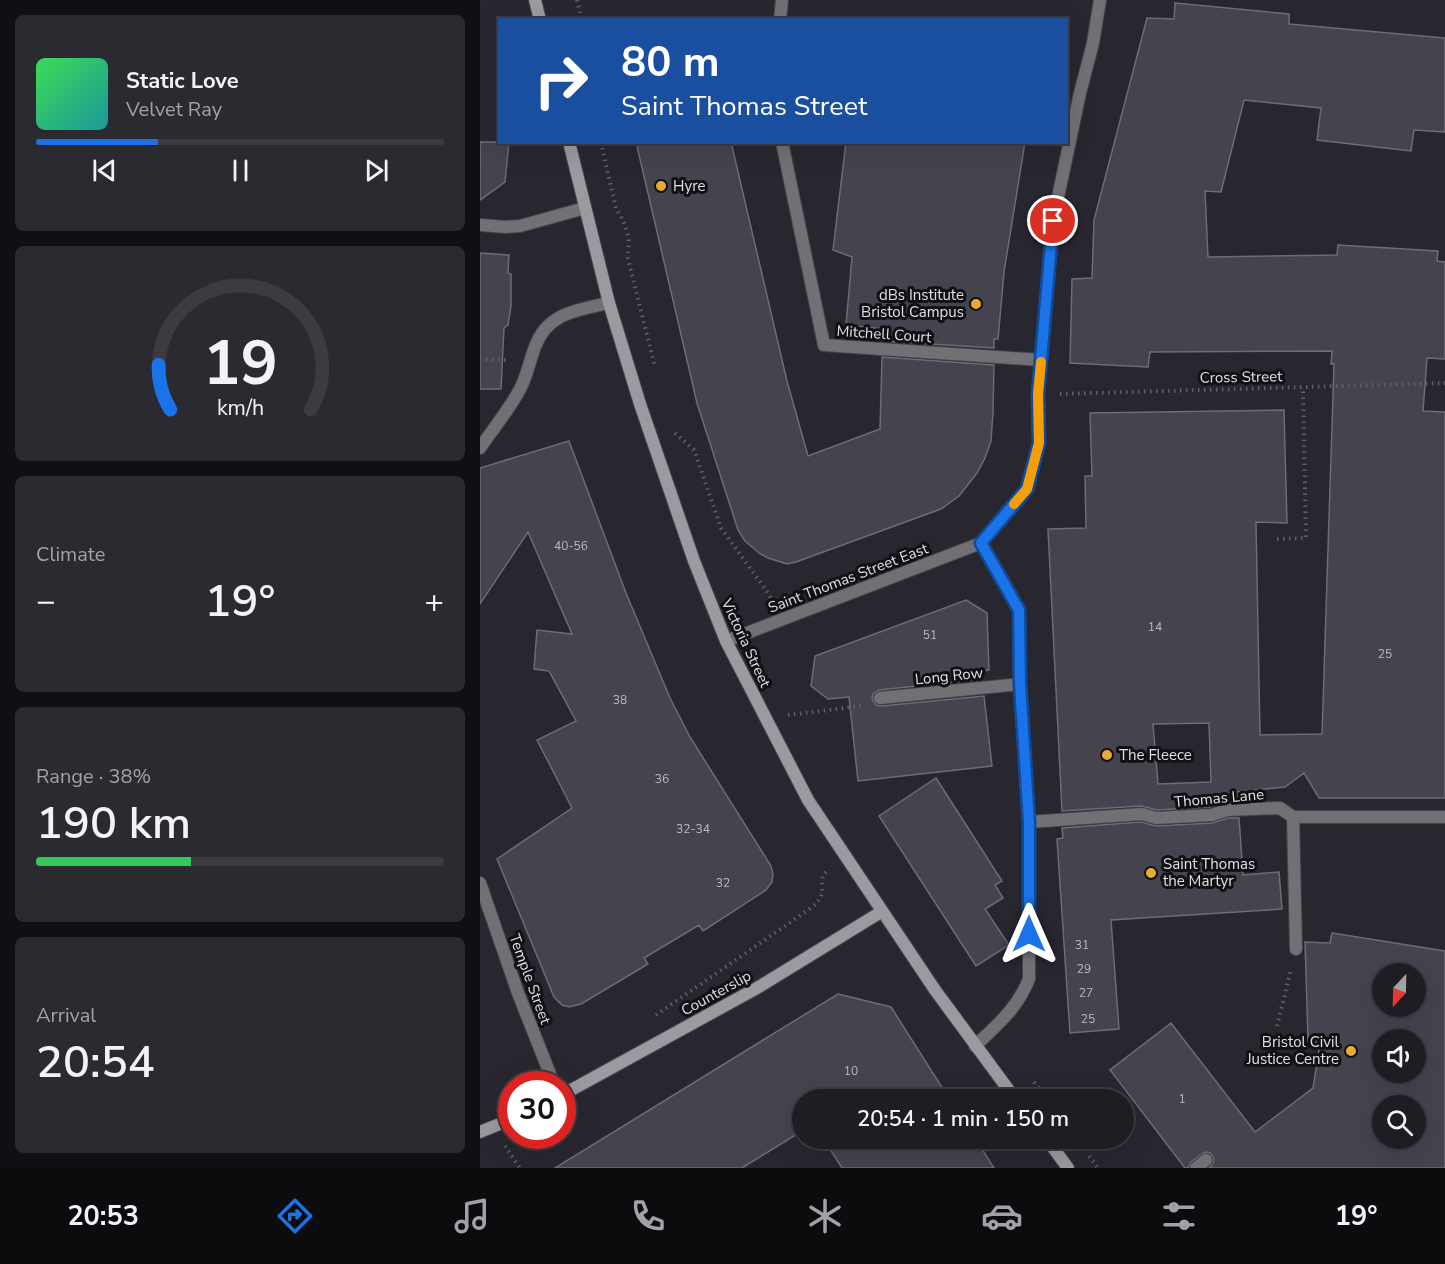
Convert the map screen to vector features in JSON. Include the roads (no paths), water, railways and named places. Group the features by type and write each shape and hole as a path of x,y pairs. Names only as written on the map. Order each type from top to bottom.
{"main road":[{"path":"535,0 540,18"},
{"name":"Victoria Street","path":"569,144 609,303 640,404 694,561 726,641 808,800 881,912 1008,1089"},
{"name":"Counterslip","path":"576,1087 757,988 881,912"},
{"path":"480,1132 498,1125"},
{"path":"1054,1149 1068,1168"}],"street":[{"path":"780,18 782,0"},
{"path":"975,1046 1021,998 1029,979 1029,822 1020,684 1019,610 981,543 1027,489 1039,443 1038,394 1053,221 1093,43 1100,0"},
{"name":"Mitchell Court","path":"782,144 824,345 1041,360"},
{"path":"480,225 520,226 585,208"},
{"path":"480,448 519,392 540,334 551,321 568,313 609,303"},
{"name":"Saint Thomas Street East","path":"726,641 981,543"},
{"name":"Long Row","path":"880,698 1020,684"},
{"name":"Thomas Lane","path":"1029,822 1142,814 1156,818 1212,815 1227,810 1280,808 1293,817 1445,817"},
{"path":"1293,817 1296,949"},
{"name":"Temple Street","path":"480,884 518,993 549,1071"}],"place":[{"name":"Hyre","path":"661,186"},
{"name":"dBs Institute Bristol Campus","path":"976,304"},
{"name":"The Fleece","path":"1107,755"},
{"name":"Saint Thomas the Martyr","path":"1151,873"},
{"name":"Bristol Civil Justice Centre","path":"1351,1051"}]}
